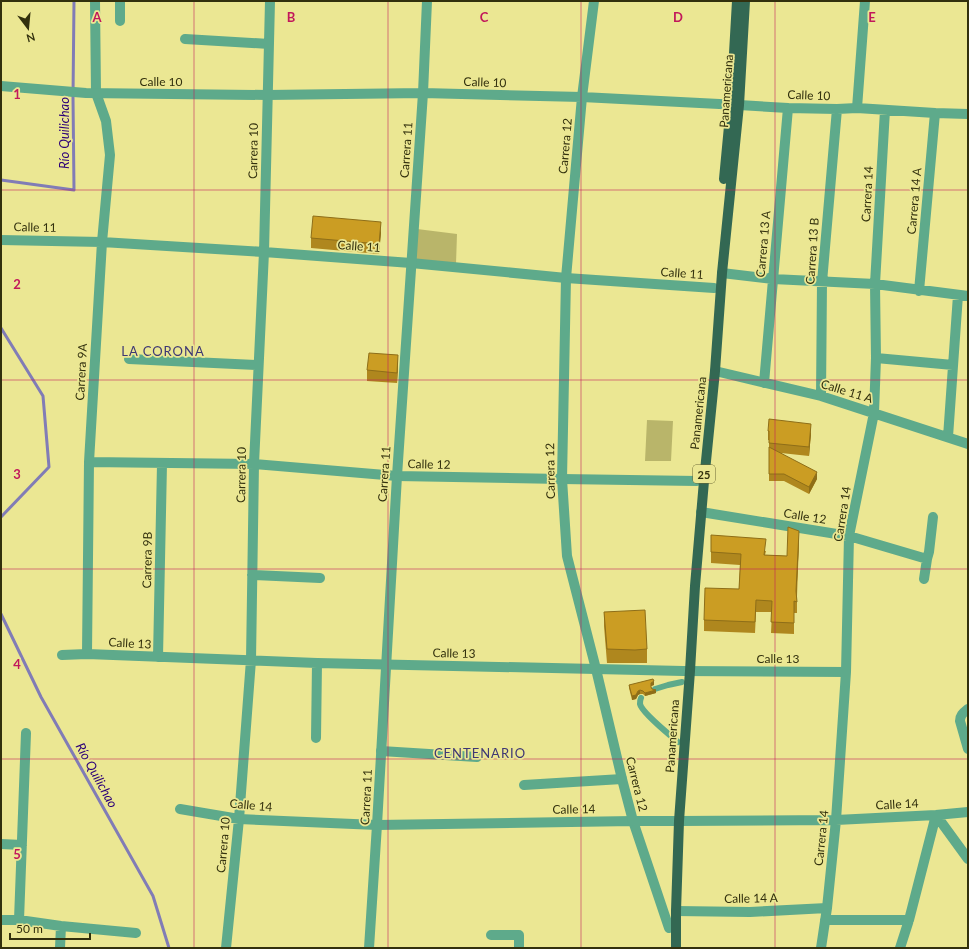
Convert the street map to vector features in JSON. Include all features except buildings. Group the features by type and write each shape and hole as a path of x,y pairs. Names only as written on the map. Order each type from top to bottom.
{"main road":[{"name":"Panamericana","path":"669,948 669,928 686,671 715,371 735,105 737,1"},
{"name":"Panamericana","path":"676,948 676,821 678,742 682,682 686,671 688,585 708,371 714,288 735,105 745,1"}],"street":[{"name":"Carrera 9A","path":"87,654 89,462 102,242 110,155 106,121 91,93 95,1"},
{"path":"120,1 120,21"},
{"name":"Carrera 10","path":"226,948 239,819 251,660 254,464 264,252 270,1"},
{"name":"Carrera 11","path":"369,948 397,476 423,93 427,1"},
{"name":"Carrera 12","path":"594,1 582,98 566,278 562,479 567,556 633,821 669,928"},
{"path":"856,108 865,1"},
{"path":"185,39 269,44"},
{"name":"Calle 10","path":"1,86 91,93 267,95 423,93 582,98 788,108 856,108 935,114 968,114"},
{"name":"Carrera 13 A","path":"764,383 788,108"},
{"name":"Carrera 13 B","path":"821,396 822,282 837,109"},
{"name":"Carrera 14","path":"821,948 836,820 846,672 849,536 874,413 876,358 875,284 885,110"},
{"name":"Carrera 14 A","path":"919,291 935,114"},
{"name":"Calle 11","path":"1,240 102,242 264,252 411,263 566,278 714,288"},
{"path":"722,273 773,279 875,284 963,296 953,365 948,437"},
{"path":"876,358 953,365"},
{"path":"129,359 258,365"},
{"name":"Calle 11 A","path":"715,371 821,396 968,444"},
{"name":"Calle 12","path":"89,462 254,464 397,476 697,481"},
{"name":"Carrera 9B","path":"158,657 162,464"},
{"name":"Calle 12","path":"701,512 849,536 927,559"},
{"path":"924,579 933,517"},
{"path":"252,575 320,578"},
{"name":"Calle 13","path":"62,655 87,654 317,663 686,671 846,672"},
{"path":"316,738 317,663"},
{"path":"965,712 960,718 960,721 968,749"},
{"path":"19,920 26,733"},
{"path":"381,751 477,757"},
{"path":"524,785 622,779"},
{"name":"Calle 14","path":"180,809 239,819 377,825 633,821 836,820 968,812"},
{"path":"936,815 968,859"},
{"path":"900,948 909,920 936,815"},
{"path":"1,844 22,845"},
{"name":"Calle 14 A","path":"676,911 750,912 826,908"},
{"path":"1,920 19,920 61,926 136,933"},
{"path":"825,920 909,920"},
{"path":"60,948 61,926"},
{"path":"491,935 519,935 519,948"}],"lane":[{"path":"655,689 682,682"},
{"path":"641,698 640,703 647,714 678,742"}],"shaded area":[{"path":"417,229 457,234 456,264 413,261"},
{"path":"647,420 673,421 671,461 645,461"}],"waterway":[{"name":"Río Quilichao","path":"1,180 74,190 74,1"},
{"name":"Río Quilichao","path":"1,328 43,396 49,467 1,517"},
{"name":"Río Quilichao","path":"1,614 41,697 153,896 169,948"}],"district":[{"name":"LA CORONA","path":"163,351"},
{"name":"CENTENARIO","path":"480,753"}]}
